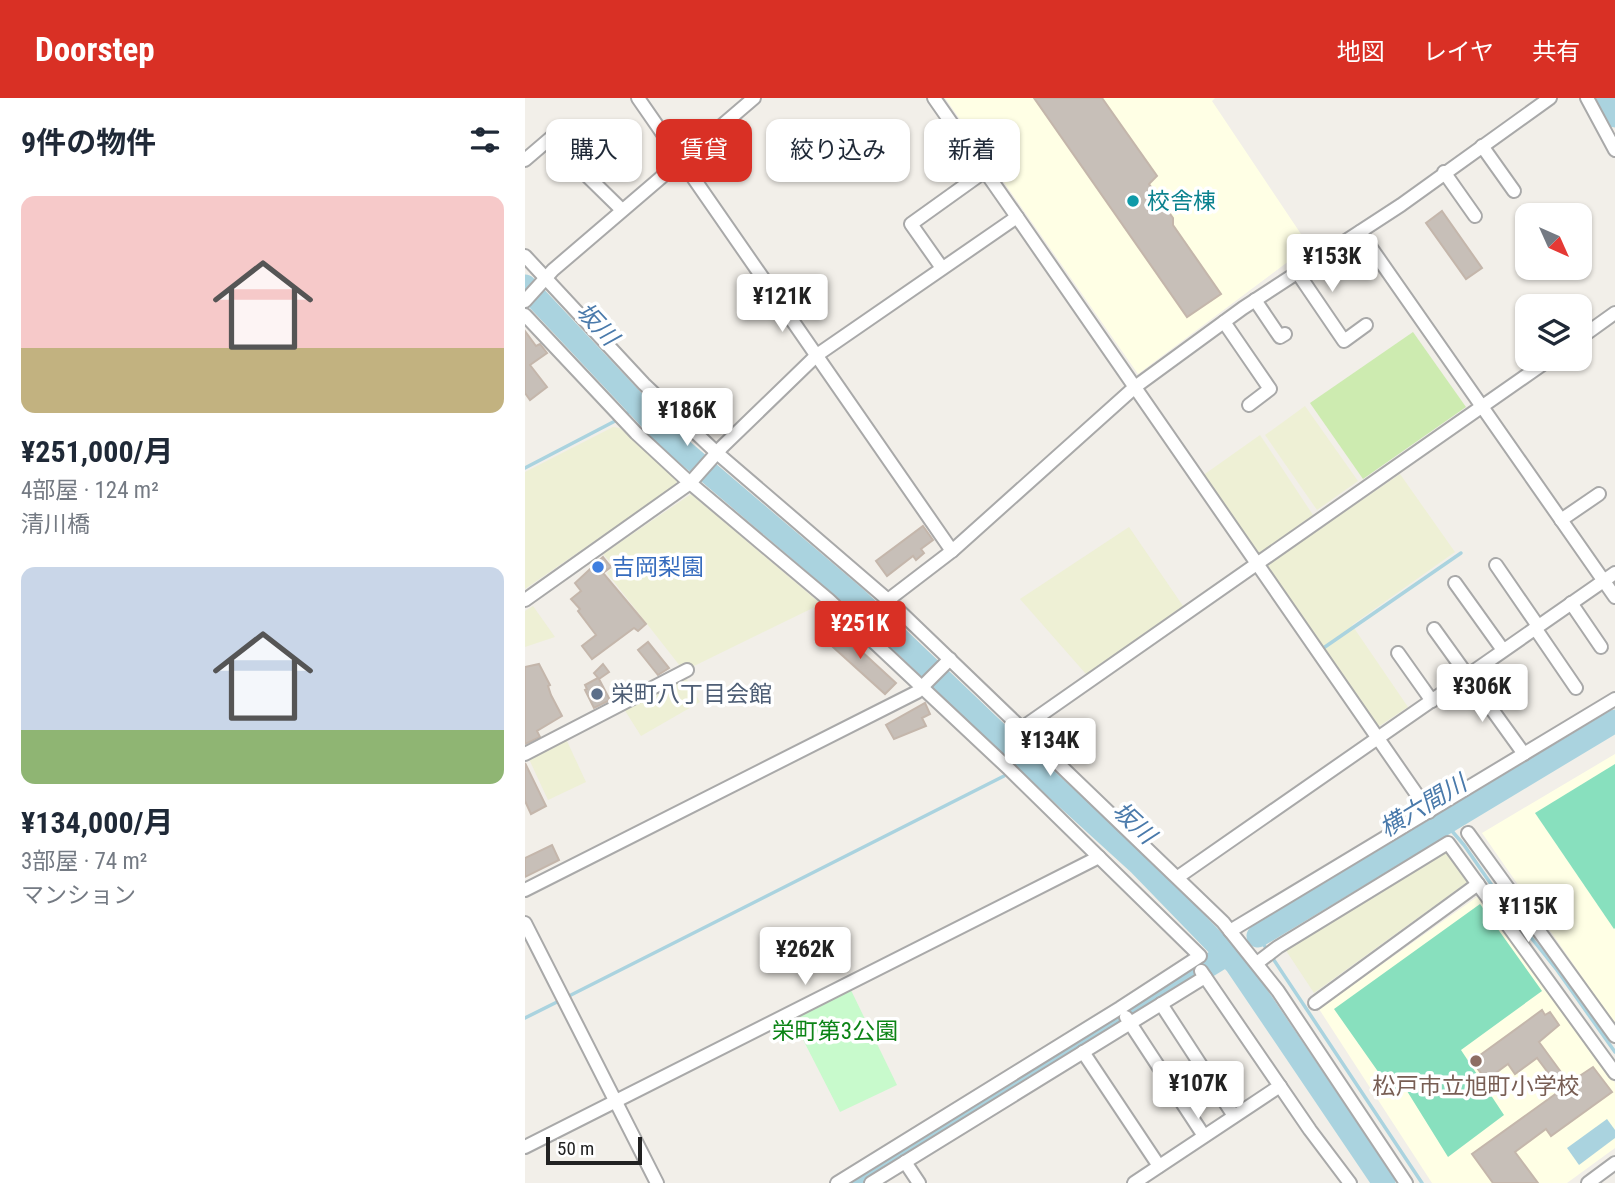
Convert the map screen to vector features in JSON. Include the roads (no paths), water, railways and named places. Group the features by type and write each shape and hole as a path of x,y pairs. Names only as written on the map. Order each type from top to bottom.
{"street":[{"path":"638,98 656,124"},
{"path":"729,119 754,98"},
{"path":"934,98 949,119"},
{"path":"888,600 952,551 1135,387 1255,300 1360,232 1550,98"},
{"path":"1587,98 1615,150"},
{"path":"525,160 553,136 575,164 622,210"},
{"path":"1482,146 1514,191"},
{"path":"1444,172 1475,216"},
{"path":"525,301 545,279 656,181"},
{"path":"696,182 952,551"},
{"path":"941,268 911,223 969,182"},
{"path":"993,182 1429,812"},
{"path":"525,600 692,481 817,355 1017,217"},
{"path":"1360,232 1615,597"},
{"path":"525,256 643,384 716,455 888,600 948,661 1178,877 1254,959 1406,1183"},
{"path":"1297,272 1343,341 1366,325"},
{"path":"1255,300 1280,337 1285,334"},
{"path":"1592,329 1615,313"},
{"path":"525,315 605,401 924,686 1200,956 1196,963 837,1183"},
{"path":"1224,322 1270,389 1248,405"},
{"path":"1022,728 1533,371"},
{"path":"1561,520 1599,494"},
{"path":"1496,565 1576,688"},
{"path":"1178,877 1615,573"},
{"path":"1455,583 1503,650"},
{"path":"1571,603 1601,647"},
{"path":"1434,629 1524,754"},
{"path":"1398,653 1432,701"},
{"path":"525,890 924,686 948,661"},
{"path":"525,754 687,670"},
{"path":"1232,934 1615,699"},
{"path":"1468,833 1615,1037"},
{"path":"1254,959 1274,952 1278,947 1448,844 1615,1073"},
{"path":"525,1147 1099,857"},
{"path":"1315,1003 1478,884"},
{"path":"525,922 657,1183"},
{"path":"1530,955 1548,943"},
{"path":"1196,963 1350,1183"},
{"path":"871,1183 1205,977"},
{"path":"1161,1004 1234,1116"},
{"path":"1120,1008 1205,1136"},
{"path":"1083,1052 1159,1166"},
{"path":"1134,1183 1280,1086"},
{"path":"905,1162 919,1183"},
{"path":"1588,1183 1615,1163"}],"water":[{"path":"1607,1119 1615,1130 1615,1138 1579,1165 1567,1148"}],"waterway":[{"path":"1605,98 1615,116"},
{"name":"坂川","path":"525,286 668,438 857,599 1139,864 1236,964 1384,1183"},
{"path":"624,415 637,407"},
{"path":"525,468 617,420"},
{"path":"1322,649 1461,553"},
{"name":"横六間川","path":"1258,936 1615,721"},
{"path":"567,997 1004,776"},
{"path":"1445,823 1557,970 1615,1052"},
{"path":"1258,936 1422,1183"},
{"path":"855,1183 1226,955"},
{"path":"525,1018 561,1000"}],"place":[{"name":"校舎棟","path":"1133,201"},
{"name":"吉岡梨園","path":"598,567"},
{"name":"栄町八丁目会館","path":"597,694"},
{"name":"松戸市立旭町小学校","path":"1476,1061"}],"park label":[{"name":"栄町第3公園","path":"835,1031"}]}
